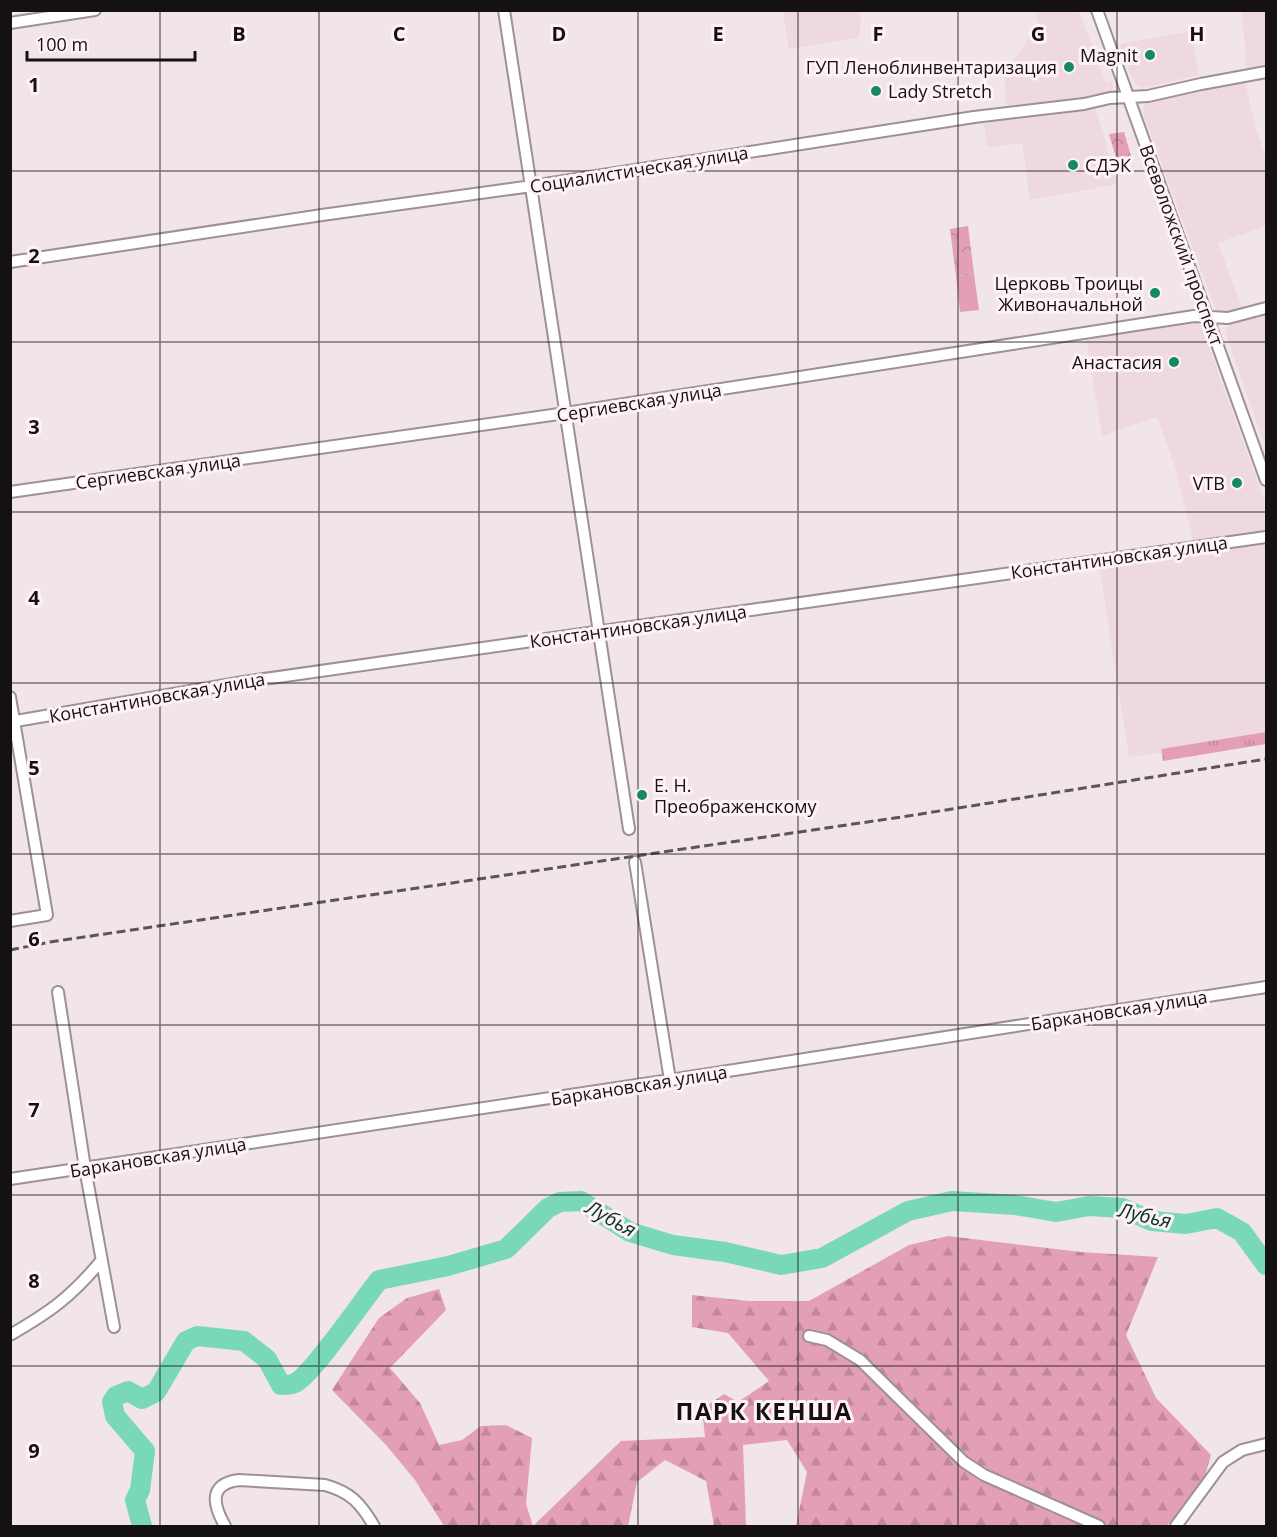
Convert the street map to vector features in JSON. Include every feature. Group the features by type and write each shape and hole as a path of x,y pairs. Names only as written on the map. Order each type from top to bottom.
{"street":[{"path":"10,23 94,10"},
{"path":"504,10 628,829"},
{"name":"Всеволожский проспект","path":"1097,10 1266,480"},
{"name":"Социалистическая улица","path":"10,262 532,186 974,117 1084,104 1110,98 1148,96 1266,72"},
{"name":"Сергиевская улица","path":"10,492 566,413 1181,318 1228,318 1266,308"},
{"name":"Константиновская улица","path":"12,722 243,682 1266,537"},
{"path":"10,697 12,722 47,915 10,921"},
{"path":"635,862 670,1080"},
{"name":"Баркановская улица","path":"10,1179 670,1080 1266,987"},
{"path":"58,992 85,1168 114,1327"},
{"path":"10,1335 56,1307 85,1281 101,1261"},
{"path":"809,1336 827,1340 860,1360 956,1454 974,1468 1099,1527"},
{"path":"1176,1527 1223,1462 1242,1450 1266,1444"},
{"path":"223,1523 215,1502 217,1491 225,1483 239,1480 325,1485 346,1492 365,1512 374,1527"}],"shaded area":[{"path":"783,11 860,11 859,38 789,49"},
{"path":"1034,11 1079,11 1106,83 1112,81 1111,92 1007,110 1004,75 1039,23"},
{"path":"1241,11 1266,11 1266,65 1247,68"},
{"path":"1191,31 1199,75 1144,88 1137,86 1119,44"},
{"path":"1245,81 1255,126 1266,159 1266,226 1218,243 1242,307 1220,312 1215,308 1143,114 1144,106 1149,100"},
{"path":"1095,107 1118,184 1030,200 1022,143 987,147 984,121"},
{"path":"1266,312 1266,449 1226,335 1226,329 1230,324"},
{"path":"1194,321 1201,325 1266,505 1266,529 1264,531 1193,541 1174,464 1157,417 1102,436 1086,338"},
{"path":"1266,540 1266,732 1161,749 1161,753 1129,757 1099,565"}],"green space":[{"path":"1124,132 1131,156 1116,158 1109,134"},
{"path":"968,226 974,274 956,276 950,229"},
{"path":"974,274 979,310 960,312 956,276"},
{"path":"1266,732 1266,744 1163,761 1161,749"},
{"path":"948,1236 1081,1252 1158,1257 1126,1335 1156,1398 1211,1455 1202,1486 1167,1526 796,1526 807,1472 787,1440 743,1445 746,1526 714,1526 706,1481 665,1460 637,1482 628,1526 533,1526 621,1441 705,1437 702,1409 724,1394 738,1402 769,1381 728,1333 692,1327 692,1295 748,1301 809,1301 909,1245"},
{"path":"439,1289 446,1310 390,1368 420,1403 439,1445 462,1440 481,1426 506,1425 532,1438 526,1504 533,1526 444,1526 415,1480 386,1445 332,1390 379,1318 407,1298"}],"waterway":[{"name":"Лубья","path":"142,1526 135,1500 140,1490 145,1451 115,1416 112,1402 116,1396 128,1391 142,1399 156,1392 186,1341 197,1336 244,1341 267,1359 281,1385 293,1384 313,1367 379,1280 448,1266 506,1249 548,1208 560,1202 581,1201 630,1232 673,1245 725,1252 781,1265 822,1258 908,1211 952,1201 1015,1205 1056,1212 1089,1206 1122,1208 1152,1221 1186,1224 1217,1218 1242,1232 1266,1265"}],"railway":[{"path":"10,950 50,942 908,816 1266,759"}],"place":[{"name":"Magnit","path":"1150,55"},
{"name":"ГУП Леноблинвентаризация","path":"1069,67"},
{"name":"Lady Stretch","path":"876,91"},
{"name":"СДЭК","path":"1073,165"},
{"name":"Церковь Троицы Живоначальной","path":"1155,293"},
{"name":"Анастасия","path":"1174,362"},
{"name":"VTB","path":"1237,483"},
{"name":"Е. Н. Преображенскому","path":"642,795"}],"district":[{"name":"ПАРК КЕНША","path":"764,1410"}]}
